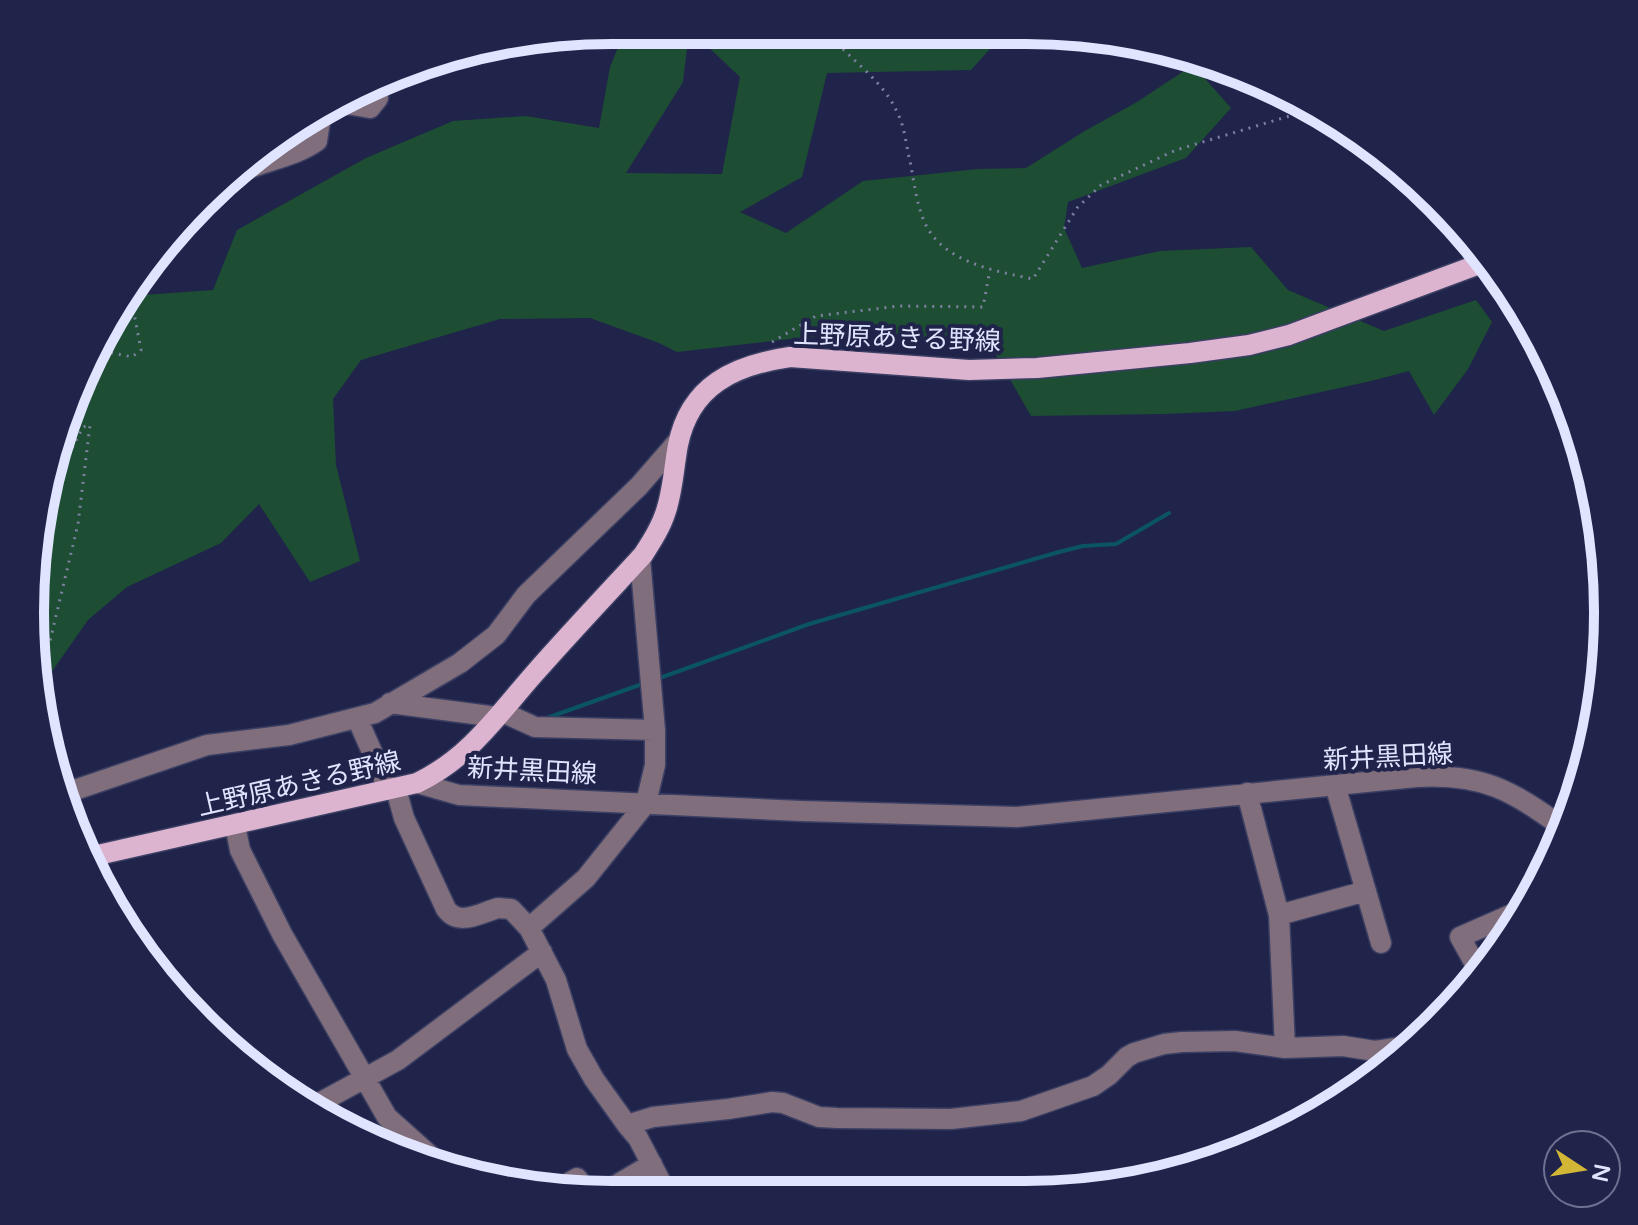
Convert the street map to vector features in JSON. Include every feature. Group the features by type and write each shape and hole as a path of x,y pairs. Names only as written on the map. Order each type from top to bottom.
{"main road":[{"name":"上野原あきる野線","path":"99,855 392,790 417,783 454,762 640,558 657,534 666,511 679,440 690,410 701,395 745,367 790,357 969,370 1037,368 1249,345 1289,335 1476,265"}],"street":[{"path":"356,106 370,108 378,95"},
{"path":"267,160 305,150 317,141 319,126"},
{"path":"73,791 207,745 289,735 375,713 460,663 496,635 526,595 639,486 679,440"},
{"path":"529,928 586,878 646,803 655,765 655,730 640,558"},
{"path":"390,703 500,714 535,727 655,730"},
{"path":"357,718 446,909 452,917 460,919 505,908 517,914 529,928 556,980 577,1049 594,1079 638,1138 660,1181"},
{"name":"新井黒田線","path":"417,783 459,795 816,812 1017,817 1416,777 1459,777 1507,791 1554,821"},
{"path":"1335,785 1381,943"},
{"path":"1247,793 1279,915 1285,1048"},
{"path":"235,825 240,850 275,920 364,1078 387,1117 421,1148"},
{"path":"1279,915 1366,891"},
{"path":"1474,962 1460,937 1505,917"},
{"path":"322,1101 398,1060 542,952"},
{"path":"627,1125 653,1117 772,1102 819,1117 837,1118 951,1119 1021,1111 1093,1086 1127,1057 1164,1044 1235,1041 1285,1048 1343,1046 1375,1051 1390,1049"},
{"path":"623,1181 652,1164"}],"path":[{"path":"840,44 885,90 899,115 925,225 940,243 957,256 990,270 1033,279 1077,208 1101,185 1176,150 1298,114"},
{"path":"766,345 816,316 899,306 983,307 990,270"},
{"path":"108,352 132,357 141,350 133,307"},
{"path":"46,658 78,524 90,425 83,427 65,458"}],"green space":[{"path":"619,44 682,44 687,48 683,82 626,173 722,174 740,77 705,44 994,44 971,70 827,73 802,177 740,212 786,233 863,181 978,169 1026,168 1189,68 1198,71 1231,108 1186,158 1068,202 1064,228 1082,268 1160,251 1251,247 1288,290 1384,331 1476,300 1492,322 1468,369 1434,415 1409,371 1235,411 1031,416 992,348 860,331 677,352 590,318 500,319 361,360 333,399 336,465 360,561 310,582 259,504 221,543 127,587 88,620 48,677 45,575 63,465 87,395 120,328 141,295 213,290 237,230 366,158 453,121 526,116 599,128 610,67"}],"waterway":[{"path":"657,679 809,624 1059,552 1083,546 1116,544 1169,513"},
{"path":"544,719 645,683"}]}
